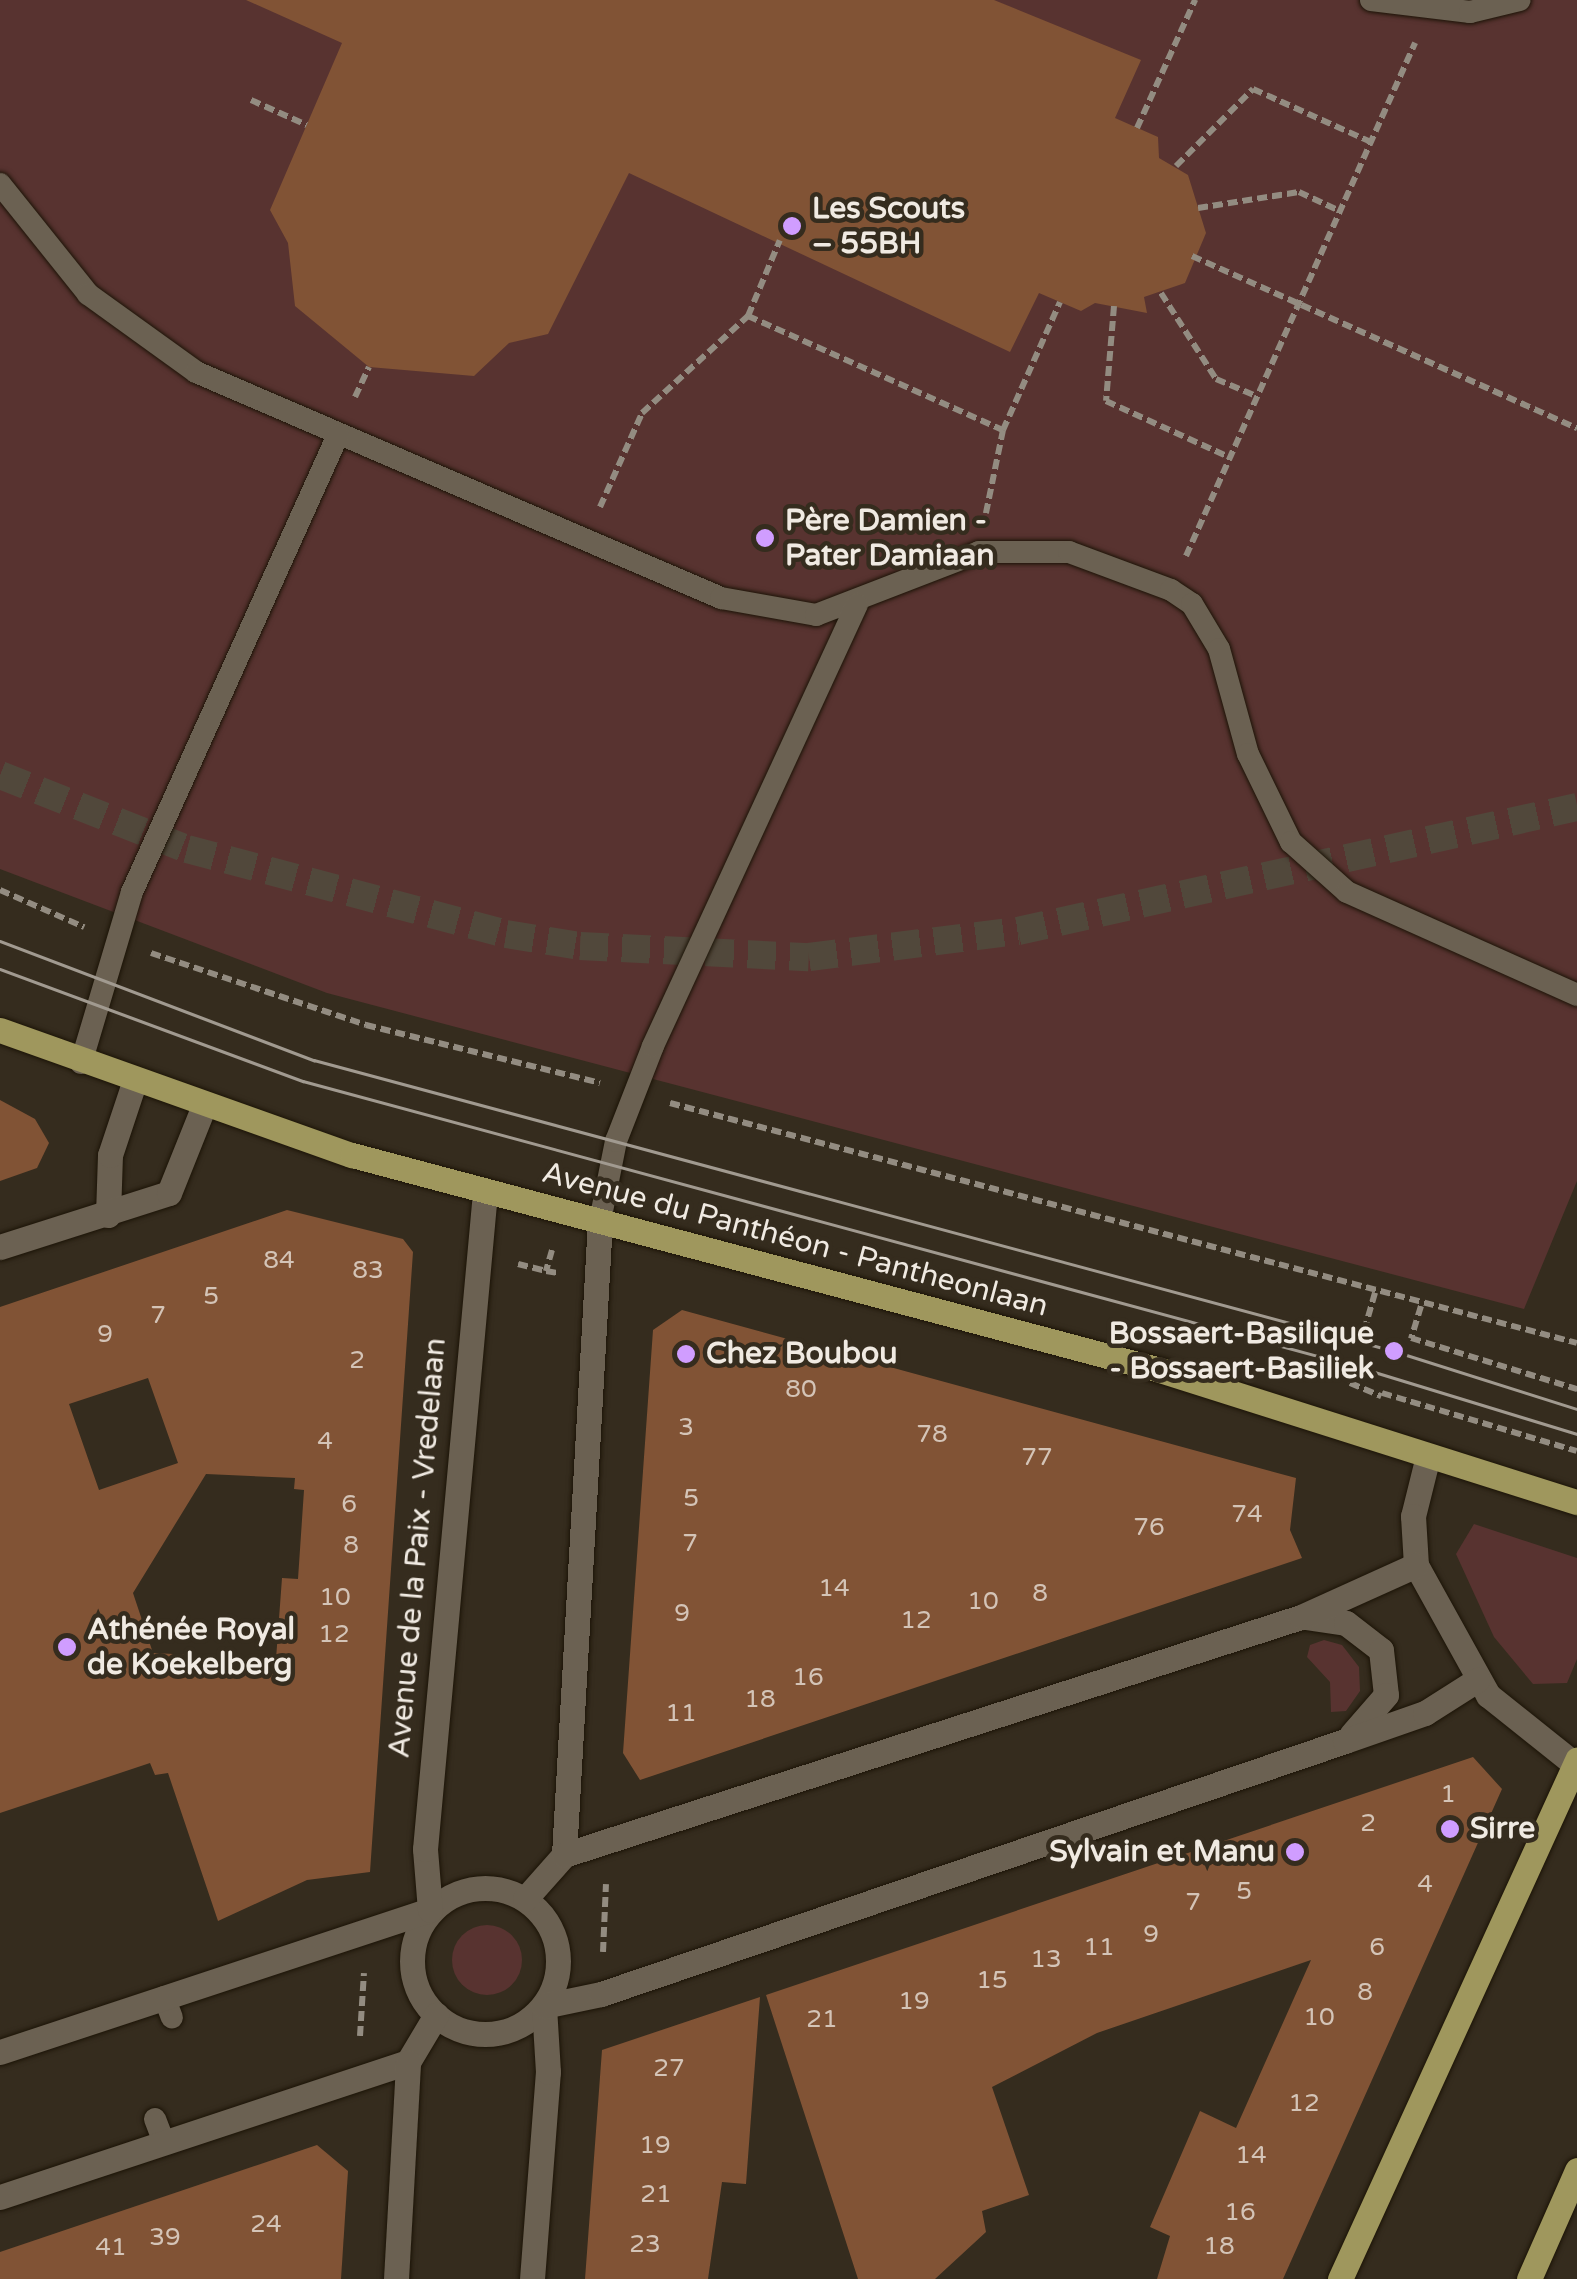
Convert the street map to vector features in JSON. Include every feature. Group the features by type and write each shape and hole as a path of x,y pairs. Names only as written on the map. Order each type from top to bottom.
{"main road":[{"name":"Avenue du Panthéon - Pantheonlaan","path":"0,1030 203,1108 485,1192 1160,1370 1577,1502"},
{"path":"1340,2279 1576,1763"},
{"path":"1528,2279 1577,2170"}],"street":[{"path":"108,1214 110,1155 134,1083"},
{"path":"0,1247 169,1193 203,1108"},
{"name":"Avenue de la Paix - Vredelaan","path":"430,1910 425,1848 485,1192"},
{"path":"564,1855 600,1221"},
{"path":"1428,1456 1412,1516 1416,1566 1477,1680 1576,1763"},
{"path":"525,1899 564,1855 1301,1617 1416,1566"},
{"path":"1301,1617 1346,1623 1380,1650 1386,1695 1345,1741"},
{"path":"430,1910 411,1964 418,1992 436,2015 458,2030 497,2033 544,2006 601,1994 1425,1713 1477,1680"},
{"path":"0,2052 168,2007 430,1910 476,1888 525,1899 557,1948 544,2006 548,2072 532,2279"},
{"path":"396,2279 408,2062 436,2015"},
{"path":"0,2197 159,2129 408,2062"}],"lane":[{"path":"1371,0 1428,12 1470,12 1520,0"},
{"path":"0,184 57,261 121,323 196,372 721,598 816,615 857,605 979,552 1068,552 1171,590 1192,604 1218,649 1248,754 1291,842 1347,892 1577,995"},
{"path":"81,1064 117,940 338,435"},
{"path":"600,1221 616,1141 639,1095 653,1046 857,605"}],"path":[{"path":"1137,128 1195,0"},
{"path":"1171,590 1428,12"},
{"path":"1176,166 1253,89 1371,142"},
{"path":"251,100 307,125"},
{"path":"1198,208 1299,192 1340,210"},
{"path":"585,540 642,413 748,316 780,240"},
{"path":"1192,256 1577,428"},
{"path":"1161,293 1216,379 1256,396"},
{"path":"979,552 1003,430 1060,302"},
{"path":"1114,306 1106,402 1230,456"},
{"path":"748,316 1003,430"},
{"path":"0,890 117,940 366,1026 639,1095 1420,1306 1577,1343"},
{"path":"1364,1331 1375,1293"},
{"path":"1420,1306 1411,1338 1577,1389"},
{"path":"1382,1393 1577,1451"},
{"path":"602,1967 606,1873"},
{"path":"359,2052 365,1954"}],"shaded area":[{"path":"0,0 1577,0 1577,1181 1524,1309 327,993 0,869"},
{"path":"1474,1524 1577,1558 1577,1659 1567,1683 1533,1684 1494,1637 1456,1554"},
{"path":"1324,1640 1342,1645 1359,1667 1360,1691 1346,1711 1331,1712 1330,1682 1307,1657 1310,1645"},
{"path":"487,1925 501,1927 512,1935 520,1946 520,1974 512,1985 501,1993 487,1995 473,1993 462,1985 454,1974 452,1960 454,1946 462,1935 473,1927"}],"building":[{"path":"246,0 994,0 1141,60 1115,118 1158,137 1159,158 1188,175 1206,233 1185,283 1144,297 1147,313 1095,303 1081,311 1039,293 1010,352 629,173 548,334 509,343 474,376 369,367 295,306 288,243 270,210 342,43"},
{"path":"0,1100 35,1119 49,1143 37,1168 0,1181"},
{"path":"287,1210 403,1239 413,1252 370,1872 307,1880 218,1921 168,1773 155,1775 150,1763 0,1813 0,1307","holes":["148,1378 178,1463 99,1490 69,1404","206,1474 295,1478 294,1489 304,1490 298,1579 282,1578 276,1659 153,1653 133,1593"]},
{"path":"682,1310 1296,1478 1290,1530 1302,1558 640,1780 623,1753 653,1330"},
{"path":"1473,1757 1502,1789 1283,2279 1157,2279 1170,2236 1150,2227 1200,2111 1236,2128 1311,1960 1097,2033 992,2087 1029,2195 982,2211 986,2232 935,2279 858,2279 766,1995"},
{"path":"760,1997 746,2184 722,2182 708,2279 585,2279 602,2050"},
{"path":"317,2145 348,2171 341,2279 0,2279 0,2252"}],"tunnel":[{"path":"0,775 187,849 506,934 580,946 809,957 1018,931 1577,807"}],"tram line":[{"path":"0,941 314,1060 1394,1351 1577,1409"},
{"path":"0,969 303,1081 1355,1366 1577,1434"}],"place":[{"name":"Les Scouts – 55BH","path":"792,226"},
{"name":"Père Damien - Pater Damiaan","path":"765,538"},
{"name":"Bossaert-Basilique - Bossaert-Basiliek","path":"1394,1351"},
{"name":"Chez Boubou","path":"686,1354"},
{"name":"Athénée Royal de Koekelberg","path":"67,1647"},
{"name":"Sirre","path":"1450,1829"},
{"name":"Sylvain et Manu","path":"1295,1852"}]}
